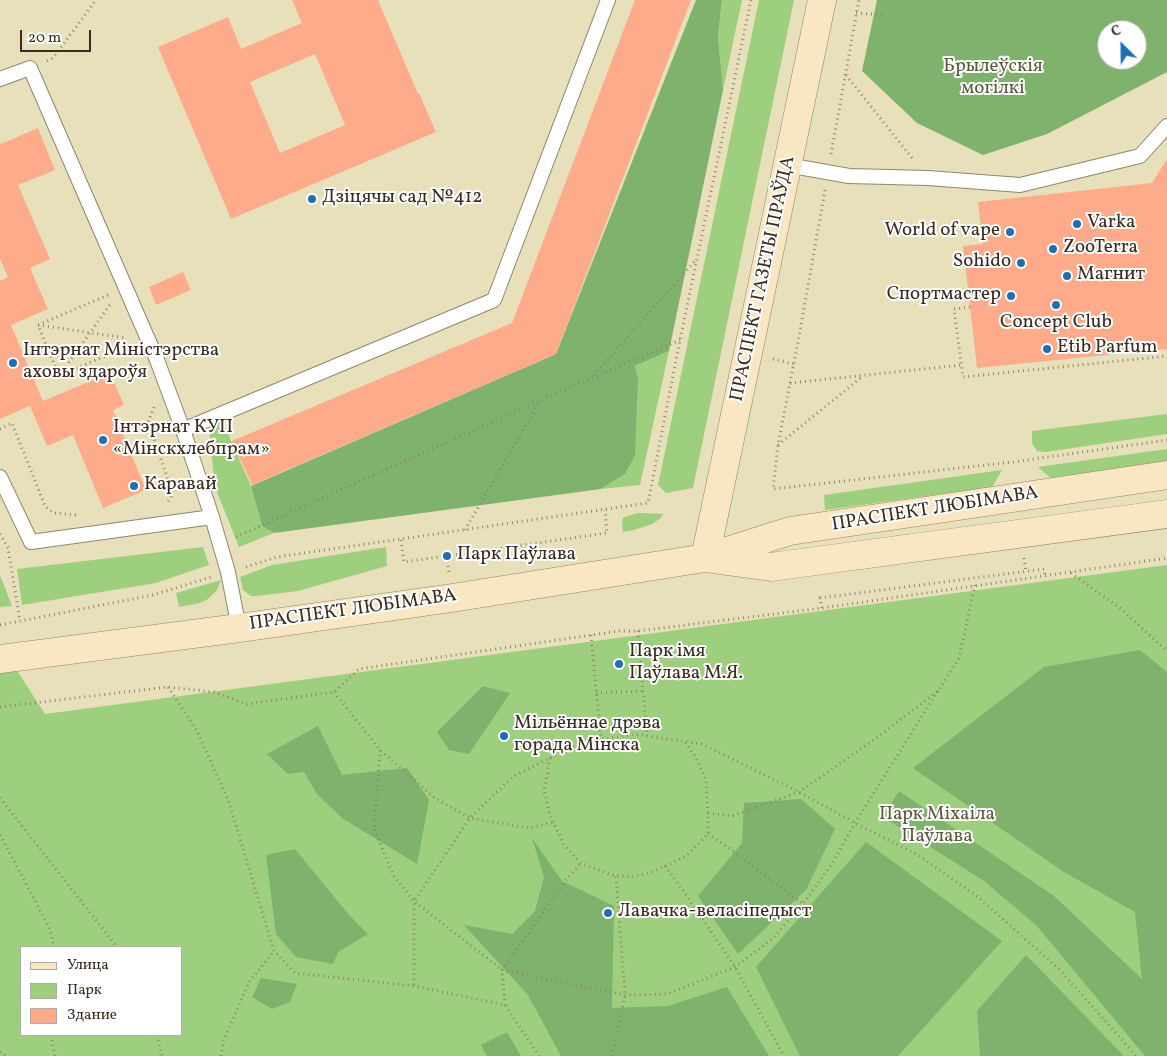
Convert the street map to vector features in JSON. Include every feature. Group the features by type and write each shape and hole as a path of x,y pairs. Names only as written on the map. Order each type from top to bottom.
{"main road":[{"name":"ПРАСПЕКТ ГАЗЕТЫ ПРАЎДА","path":"706,558 822,0"},
{"name":"ПРАСПЕКТ ЛЮБІМАВА","path":"4,658 452,598 706,558 790,532 1167,475"},
{"name":"ПРАСПЕКТ ЛЮБІМАВА","path":"706,558 771,567 1167,514"}],"lane":[{"path":"183,430 494,300 608,0"},
{"path":"0,79 30,68 157,360 183,430 212,518 228,572 239,628"},
{"path":"787,165 849,176 928,178 1020,185 1140,156 1167,126"},
{"path":"0,477 31,542 212,518"}],"path":[{"path":"30,68 53,58 96,0"},
{"path":"0,625 153,595 277,557 648,503 750,0"},
{"path":"856,13 886,15"},
{"path":"846,75 928,178"},
{"path":"592,377 697,259"},
{"path":"38,325 111,294"},
{"path":"59,376 115,297"},
{"path":"970,307 954,309 963,377 1167,356"},
{"path":"38,325 133,339"},
{"path":"38,325 59,376"},
{"path":"799,337 778,445 773,489 1013,462 1167,440"},
{"path":"219,544 592,377 680,340"},
{"path":"59,376 133,344"},
{"path":"790,383 962,365"},
{"path":"778,445 864,375"},
{"path":"465,530 541,400"},
{"path":"0,428 12,423 44,506 54,514 80,515"},
{"path":"162,506 167,503 173,494"},
{"path":"401,540 404,562 607,533 605,510"},
{"path":"0,534 8,548 20,621"},
{"path":"0,707 167,687 214,692 247,704 334,692 359,669 619,631 638,631 822,608 1167,558"},
{"path":"822,608 820,598 1044,569 1045,576"},
{"path":"1070,573 1120,608 1167,651"},
{"path":"380,750 374,828 394,875 414,901 502,970 625,995 667,994 735,967 772,940 803,904 832,864 854,823 959,658 975,586"},
{"path":"638,631 647,736"},
{"path":"591,635 601,740"},
{"path":"167,687 197,731 229,802 274,951 295,973 414,986 505,1005"},
{"path":"596,693 643,691"},
{"path":"708,813 732,816 799,792 875,739 938,691"},
{"path":"334,692 380,750 435,798 470,818 530,828 554,822"},
{"path":"414,986 414,901 470,818 514,776 570,748 634,734 702,744 799,792 854,823 918,855 977,896 1060,970 1136,1056"},
{"path":"614,742 632,741"},
{"path":"550,758 544,791 550,815 564,845 580,863 611,875 632,877 654,871 686,856 708,834 706,780 696,756 684,742"},
{"path":"0,798 116,946"},
{"path":"708,834 803,904"},
{"path":"0,835 50,929 54,946"},
{"path":"539,1056 505,1005 502,970 580,863"},
{"path":"664,866 688,896 735,967 784,1056"},
{"path":"612,1056 625,995 616,876"},
{"path":"221,1056 223,1042 249,982 274,951"},
{"path":"51,1036 55,1056"},
{"path":"157,1036 162,1056"},
{"path":"0,1052 6,1056"}],"green space":[{"path":"696,0 722,0 718,36 723,90 669,351 635,366 638,378 635,455 625,474 601,489 274,533 262,526 251,486 556,354"},
{"path":"722,0 742,0 723,90 718,36"},
{"path":"759,0 794,0 693,488 666,493 658,485"},
{"name":"Брылеўскія могілкі","path":"877,0 1167,0 1167,72 1047,134 983,155 917,123 862,71"},
{"path":"669,351 640,485 601,489 625,474 635,366"},
{"path":"1167,414 1167,434 1046,452 1037,451 1032,443 1032,431"},
{"path":"223,422 251,486 262,526 274,533 239,547 215,487 209,428"},
{"path":"1167,449 1167,463 1053,480 1038,467"},
{"path":"1002,470 992,487 825,510 824,495"},
{"path":"637,513 663,514 661,518 652,524 623,532 623,518"},
{"path":"203,547 209,565 156,583 22,605 17,569"},
{"path":"386,547 387,566 298,591 251,596 243,590 240,577 272,565"},
{"name":"Парк Міхаіла Паўлава","path":"1167,565 1167,1056 0,1056 0,644 45,714"},
{"path":"0,575 12,606 0,607"},
{"path":"221,580 217,590 208,599 200,603 179,607 176,593"},
{"path":"1140,650 1167,672 1167,1056 1145,1056 1037,926 984,881 883,817 899,791 1054,896 1142,979 1135,912 1064,872 913,768 1044,667"},
{"path":"483,686 510,693 469,754 449,750 437,732"},
{"path":"318,726 342,775 407,768 429,800 417,864 342,818 317,794 304,772 288,774 267,754"},
{"path":"801,799 835,829 806,890 738,954 698,896 742,843 744,803"},
{"path":"532,838 562,881 614,906 612,1008 668,1006 727,987 769,1056 561,1056 528,995 464,925 512,934 535,911 544,877"},
{"path":"866,842 1002,941 898,1056 800,1056 756,967"},
{"path":"295,849 349,915 368,934 338,952 333,964 296,957 276,934 266,855"},
{"path":"1026,955 1124,1056 978,1056 980,1054 977,1011"},
{"path":"261,978 297,984 290,1002 272,1009 252,997"},
{"path":"507,1032 521,1056 487,1056 481,1045"}],"building":[{"path":"292,0 378,0 436,132 231,219 158,47 228,17 241,49 302,23","holes":["315,54 345,125 280,153 250,82"]},
{"path":"635,0 691,0 556,354 252,485 232,441 512,323"},
{"path":"38,128 55,170 18,185 50,259 30,268 48,309 11,325 43,401 110,373 124,405 113,410 146,490 103,508 73,435 47,446 30,406 0,419 0,281 8,277 0,259 0,142 1,144"},
{"name":"Магнит","path":"1167,159 1167,349 977,368 963,246 983,244 978,202 1152,183"},
{"path":"183,272 191,290 156,305 149,287"}],"place":[{"name":"Дзіцячы сад №412","path":"312,199"},
{"name":"Varka","path":"1077,224"},
{"name":"World of vape","path":"1010,232"},
{"name":"ZooTerra","path":"1053,249"},
{"name":"Sohido","path":"1021,263"},
{"name":"Магнит","path":"1067,276"},
{"name":"Спортмастер","path":"1011,296"},
{"name":"Concept Club","path":"1056,305"},
{"name":"Etib Parfum","path":"1047,349"},
{"name":"Інтэрнат Міністэрства аховы здароўя","path":"13,363"},
{"name":"Інтэрнат КУП «Мінскхлебпрам»","path":"103,440"},
{"name":"Каравай","path":"134,486"},
{"name":"Парк Паўлава","path":"447,556"},
{"name":"Парк імя Паўлава М.Я.","path":"619,664"},
{"name":"Мільённае дрэва горада Мінска","path":"504,736"},
{"name":"Лавачка-веласіпедыст","path":"608,913"}]}
